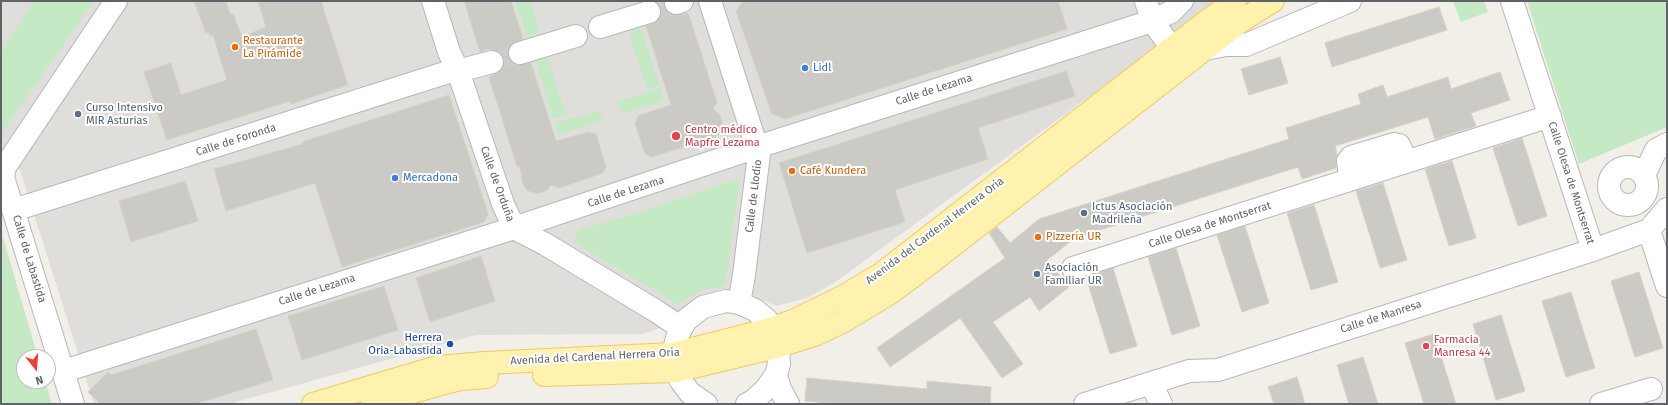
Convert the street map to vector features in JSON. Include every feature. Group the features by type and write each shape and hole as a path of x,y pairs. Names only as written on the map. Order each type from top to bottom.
{"main road":[{"name":"Avenida del Cardenal Herrera Oria","path":"775,338 881,274 1172,48 1235,1"},
{"name":"Avenida del Cardenal Herrera Oria","path":"372,404 412,398 444,383 480,378 674,362 775,338 824,331 844,321 890,293 916,274 1241,21 1273,1"},
{"name":"Avenida del Cardenal Herrera Oria","path":"314,404 421,372 453,365 674,362"}],"street":[{"path":"115,4 134,1"},
{"name":"Calle de Orduña","path":"433,1 449,52 458,72 503,204 514,228 545,244 656,311 681,328"},
{"name":"Calle de Llodio","path":"710,1 759,154 758,174 739,303"},
{"name":"Calle de Lezama","path":"64,371 514,228 757,147 1149,11 1171,12 1182,1"},
{"name":"Avenida del Cardenal Herrera Oria","path":"1172,48 1205,49 1226,44 1239,46 1246,45 1350,1"},
{"name":"Calle Olesa de Montserrat","path":"1512,1 1593,250"},
{"name":"Calle de Labastida","path":"73,404 3,177 5,167 115,4"},
{"path":"1149,11 1172,48"},
{"path":"600,27 649,12"},
{"path":"520,53 576,36"},
{"name":"Calle de Foronda","path":"14,210 445,73 458,72 492,62"},
{"name":"Calle Olesa de Montserrat","path":"1073,268 1550,116"},
{"path":"1644,175 1656,150 1667,144"},
{"name":"Calle de Manresa","path":"1085,404 1189,371 1218,370 1593,250 1649,230 1663,216 1667,209"},
{"path":"1649,230 1667,286"},
{"path":"704,404 690,393 681,381 674,362 678,334 693,313 703,307 726,301 739,303 755,310 767,320 775,338 779,364 776,375 766,390 753,403"},
{"path":"776,375 782,393 788,404"},
{"path":"1151,383 1161,404"},
{"path":"1601,404 1651,389"}],"shaded area":[{"path":"1,1 1220,1 834,283 807,298 776,306 753,296 643,334 476,335 229,404 94,404 20,170 1,158"}],"green space":[{"path":"34,1 94,1 1,134 1,52"},
{"path":"515,1 530,1 539,28 537,33 527,37"},
{"path":"1453,1 1484,1 1488,12 1461,22"},
{"path":"1527,1 1667,1 1667,127 1579,164"},
{"path":"641,28 660,85 647,89 630,36 634,30"},
{"path":"543,58 547,59 549,62 566,115 553,119 536,61"},
{"path":"660,88 663,101 622,114 618,101"},
{"path":"597,111 604,120 559,135 555,123"},
{"path":"733,180 737,180 739,186 725,286 703,290 677,304 577,244 574,240 577,232 582,229 631,215"},
{"path":"1,231 36,349 16,349 16,389 47,389 52,404 1,404"}],"building":[{"path":"194,1 226,1 230,14 233,14 242,37 266,27 258,1 321,1 348,85 291,104 290,101 167,140 144,72 171,63 181,95 227,80 213,35 210,36 209,32 206,33"},
{"path":"464,1 511,1 523,39 511,45 508,51 508,57 511,62 517,65 531,63 556,141 589,132 596,134 606,167 603,173 559,188 551,185 547,190 540,193 533,193 527,190 523,184 520,168 517,166 489,77 501,71 504,65 504,58 501,53 496,50 488,49 480,52"},
{"path":"654,1 664,1 664,7 667,12 673,15 688,13 717,102 713,109 719,114 722,120 722,127 719,134 713,138 696,140 694,144 651,157 645,154 635,123 638,116 671,105 646,26 658,21 661,15 661,8"},
{"path":"743,1 1058,1 1067,29 785,119 772,114 736,11"},
{"path":"1439,7 1447,30 1332,67 1325,43"},
{"path":"1280,57 1288,83 1249,95 1241,69"},
{"path":"1066,71 1075,96 978,128 988,159 895,190 905,222 807,253 779,163"},
{"path":"1500,72 1510,100 1471,113 1476,126 1435,139 1428,117 1335,146 1337,155 1336,168 1302,179 1298,167 1075,238 1047,260 1069,287 1039,311 1030,297 993,322 1023,364 1002,378 960,318 890,367 877,348 1005,258 989,233 997,227 1010,243 1039,219 1289,139 1286,128 1361,104 1358,94 1383,85 1387,97 1448,77 1451,89"},
{"name":"Mercadona","path":"449,95 488,214 484,222 342,267 315,183 226,211 214,169 303,144 302,142"},
{"path":"1522,138 1547,216 1518,226 1493,148"},
{"path":"1452,161 1476,238 1449,246 1425,169"},
{"path":"185,181 198,221 131,242 119,201"},
{"path":"1383,183 1407,260 1380,268 1356,191"},
{"path":"1314,205 1338,282 1311,290 1287,213"},
{"path":"1245,226 1269,303 1242,312 1217,235"},
{"path":"1176,248 1200,326 1172,335 1148,257"},
{"path":"481,256 495,301 430,322 416,278"},
{"path":"1113,268 1137,346 1110,354 1086,277"},
{"path":"1639,272 1663,348 1635,357 1611,281"},
{"path":"384,286 398,330 302,360 288,316"},
{"path":"1571,292 1595,368 1566,377 1542,301"},
{"path":"1501,315 1525,391 1496,400 1473,324"},
{"path":"256,329 273,380 195,404 101,404 88,392 108,372 111,375"},
{"path":"1434,334 1456,404 1424,404 1405,343"},
{"path":"1363,357 1378,404 1349,404 1337,365"},
{"path":"1297,377 1305,404 1274,404 1268,387"},
{"path":"807,378 927,389 927,381 991,387 990,404 842,404 805,401"}],"tunnel":[{"path":"649,12 676,3"},
{"path":"492,62 520,53"}],"place":[{"name":"Restaurante La Pirámide","path":"235,47"},
{"name":"Lidl","path":"805,68"},
{"name":"Curso Intensivo MIR Asturias","path":"78,114"},
{"name":"Centro médico Mapfre Lezama","path":"676,136"},
{"name":"Café Kundera","path":"792,171"},
{"name":"Mercadona","path":"395,178"},
{"name":"Ictus Asociación Madrileña","path":"1084,213"},
{"name":"Pizzería UR","path":"1038,237"},
{"name":"Asociación Familiar UR","path":"1037,274"},
{"name":"Herrera Oria-Labastida","path":"450,344"},
{"name":"Farmacia Manresa 44","path":"1426,346"}]}
